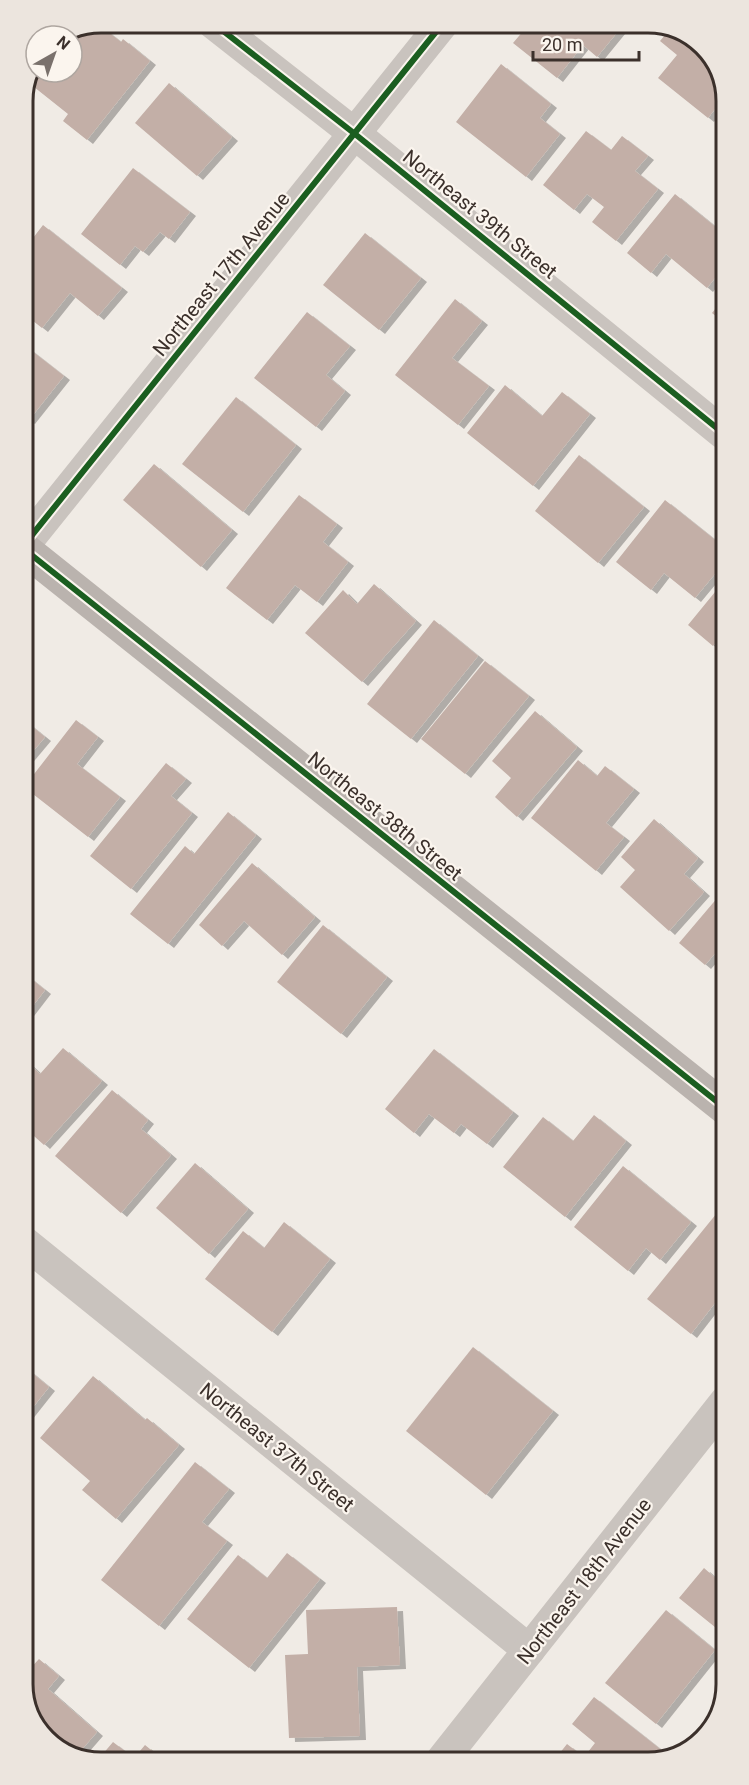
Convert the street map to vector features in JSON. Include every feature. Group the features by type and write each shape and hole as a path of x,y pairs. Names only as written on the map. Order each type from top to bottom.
{"street":[{"name":"Northeast 39th Street","path":"227,33 716,427"},
{"name":"Northeast 17th Avenue","path":"33,536 435,33"},
{"name":"Northeast 38th Street","path":"33,554 716,1101"},
{"name":"Northeast 37th Street","path":"33,1249 529,1650"},
{"name":"Northeast 18th Avenue","path":"448,1752 716,1414"}],"building":[{"path":"110,33 121,42 123,39 150,61 87,140 63,121 68,114 34,87 35,84 84,84 84,35 88,34"},
{"path":"522,33 617,33 597,57 583,45 557,78 513,43"},
{"path":"665,35 682,42 699,56 709,71 715,88 716,108 708,118 658,78 677,55 660,41"},
{"path":"501,64 551,104 540,118 560,134 526,177 456,122"},
{"path":"169,83 232,137 197,176 135,123"},
{"path":"586,131 611,150 622,136 648,156 635,171 658,189 616,241 592,222 604,207 587,194 574,210 543,185"},
{"path":"133,168 190,212 169,239 160,232 143,252 135,246 120,265 81,234"},
{"path":"675,194 716,227 716,277 707,288 666,254 651,273 627,253"},
{"path":"43,225 122,288 98,316 70,293 42,328 33,321 33,238"},
{"path":"365,233 421,278 379,330 323,285"},
{"path":"455,299 482,321 452,358 489,386 458,425 395,375"},
{"path":"307,312 350,346 326,375 345,391 316,427 254,378"},
{"path":"33,352 64,376 33,415"},
{"path":"505,385 542,416 562,392 590,414 533,486 467,433"},
{"path":"236,397 296,445 243,512 182,464"},
{"path":"579,455 644,507 598,563 535,511"},
{"path":"154,464 232,530 201,567 123,500"},
{"path":"299,495 337,524 323,542 348,562 317,602 295,585 267,620 226,588"},
{"path":"665,500 716,541 716,573 695,598 664,573 651,590 616,562"},
{"path":"374,584 416,621 362,682 305,633 343,590 357,604"},
{"path":"716,591 716,642 713,646 688,625"},
{"path":"434,620 478,656 411,739 367,704"},
{"path":"485,661 529,696 465,774 421,739"},
{"path":"535,711 577,747 517,817 495,797 511,778 492,761"},
{"path":"76,720 98,737 77,764 120,797 88,837 33,794 33,775"},
{"path":"33,727 45,737 33,751"},
{"path":"578,760 597,776 605,766 634,789 606,823 624,837 596,871 531,818"},
{"path":"166,763 186,779 171,796 192,813 131,889 90,856"},
{"path":"228,812 256,835 168,944 130,914 185,846 194,854"},
{"path":"654,819 698,858 684,874 704,892 669,931 620,887 635,870 621,857"},
{"path":"252,863 315,917 282,955 244,921 222,946 199,925"},
{"path":"716,899 716,952 705,965 679,943"},
{"path":"323,925 387,977 341,1034 277,982"},
{"path":"33,980 45,990 33,1006"},
{"path":"63,1048 102,1081 44,1145 33,1135 33,1067 40,1074"},
{"path":"434,1049 513,1112 487,1144 461,1124 454,1133 429,1114 414,1133 385,1109"},
{"path":"112,1090 148,1120 141,1129 171,1155 121,1213 55,1156"},
{"path":"594,1115 626,1141 565,1217 503,1167 543,1117 573,1141"},
{"path":"195,1163 248,1209 209,1254 156,1208"},
{"path":"623,1166 691,1222 660,1260 646,1248 628,1271 574,1227"},
{"path":"716,1214 716,1302 691,1334 647,1299"},
{"path":"284,1222 330,1259 272,1332 205,1279 243,1231 264,1248"},
{"path":"473,1347 553,1411 486,1495 406,1431"},
{"path":"33,1374 49,1387 33,1407"},
{"path":"93,1376 179,1445 116,1519 82,1490 90,1481 40,1438"},
{"path":"195,1462 229,1489 202,1522 227,1541 159,1626 101,1580"},
{"path":"287,1553 320,1579 249,1668 187,1619 238,1555 267,1578"},
{"path":"704,1568 716,1578 716,1628 679,1598"},
{"path":"397,1607 400,1665 357,1667 360,1736 289,1738 285,1655 308,1654 306,1610"},
{"path":"666,1610 715,1650 656,1724 605,1683"},
{"path":"39,1659 59,1676 48,1689 97,1732 82,1749 60,1738 40,1714 34,1697 33,1665"},
{"path":"594,1697 661,1750 588,1752 595,1743 572,1724"},
{"path":"113,1742 126,1752 104,1752"},
{"path":"567,1744 577,1752 561,1752"},
{"path":"145,1745 154,1752 139,1752"}],"cycle path":[{"path":"226,33 355,134 716,427"},
{"path":"33,534 435,33"},
{"path":"33,556 716,1101"}]}
